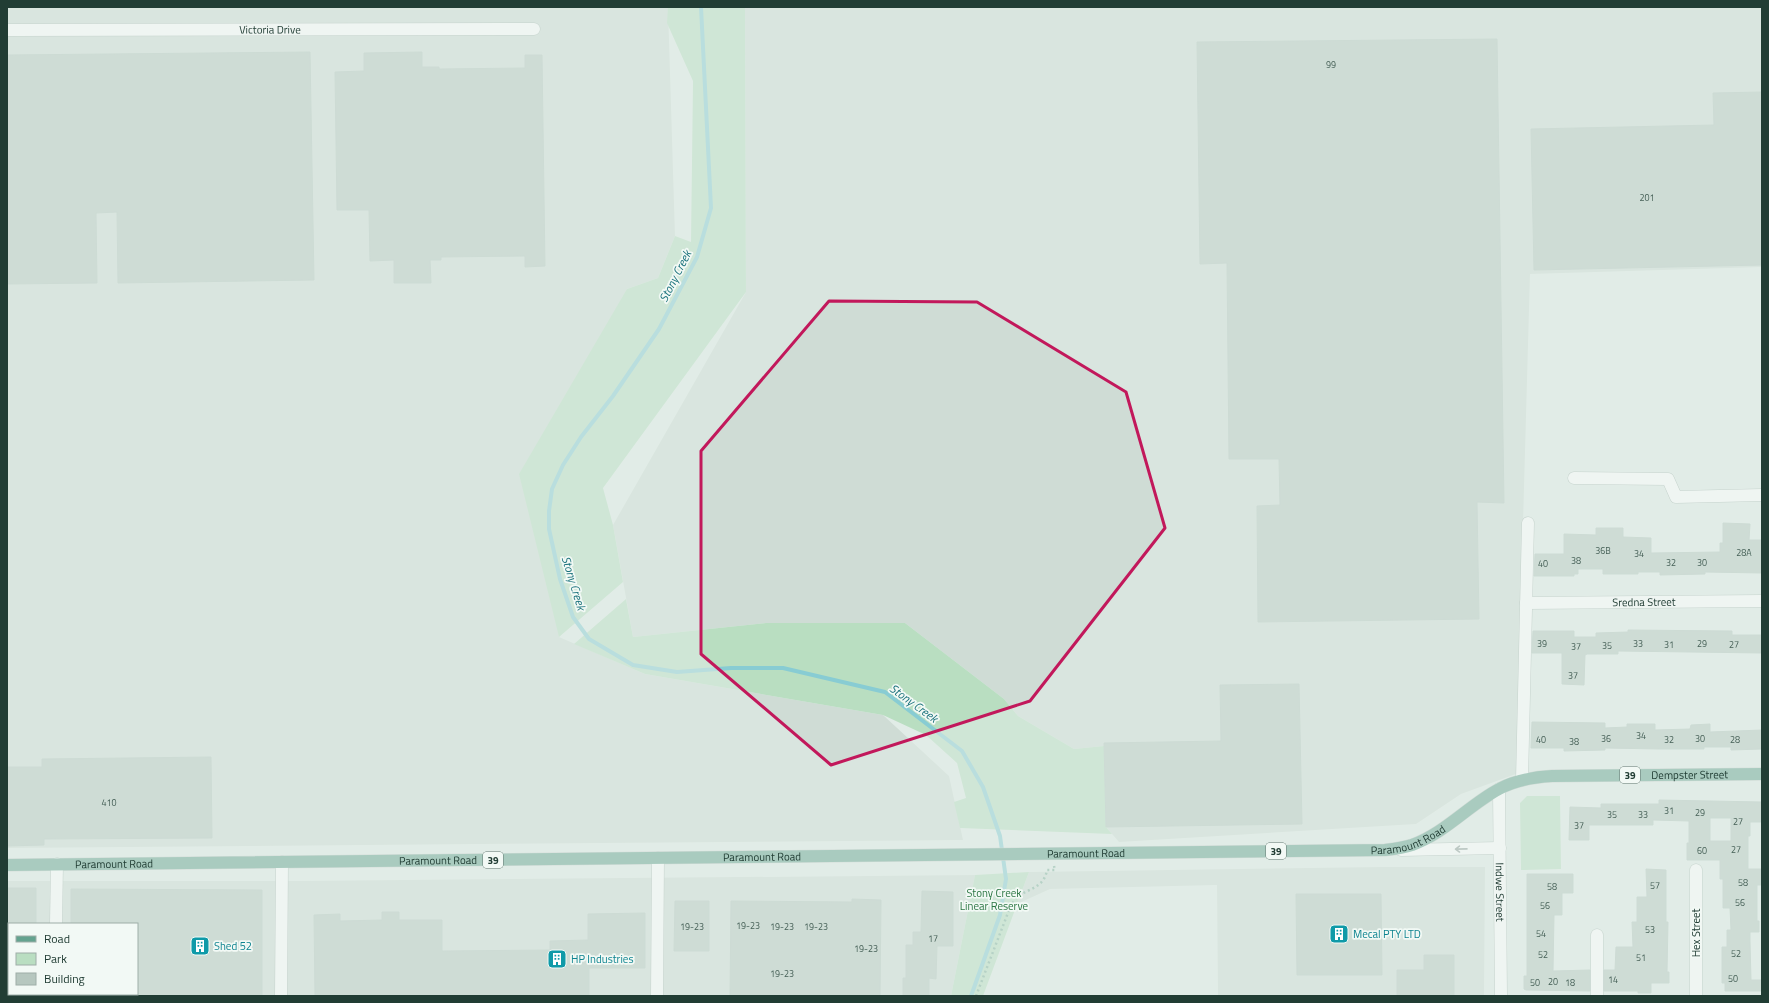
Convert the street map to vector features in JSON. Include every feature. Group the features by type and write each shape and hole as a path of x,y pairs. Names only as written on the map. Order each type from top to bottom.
{"main road":[{"name":"Dempster Street","path":"1499,789 1522,780 1552,776 1762,774"},
{"name":"Paramount Road","path":"7,865 1385,850 1413,844 1434,834 1499,789"}],"street":[{"name":"Victoria Drive","path":"7,30 534,29"},
{"path":"1574,478 1668,478 1676,497 1762,495"},
{"path":"1522,780 1528,523"},
{"name":"Sredna Street","path":"1526,603 1762,600"},
{"name":"Indwe Street","path":"1499,789 1501,996"},
{"path":"1385,850 1500,848"},
{"path":"657,996 658,858"},
{"path":"281,996 282,862"},
{"path":"56,923 57,864"},
{"name":"Hex Street","path":"1696,870 1696,996"},
{"path":"1597,935 1598,996"}],"path":[{"path":"976,996 1011,905 1017,897 1041,884 1046,877"}],"highlighted area":[{"path":"829,301 977,302 1126,392 1165,528 1030,701 831,765 701,654 701,451"}],"shaded area":[{"path":"7,7 668,7 675,236 658,278 627,289 559,637 645,674 883,715 949,776 963,840 7,848"},
{"path":"745,7 1762,7 1762,267 1530,274 1516,774 1461,794 1416,824 1119,842 1106,827 1104,746 1074,749 1018,716 1004,699 905,623 766,623 633,637 613,525 746,292"},
{"path":"1485,867 1484,996 1218,996 1217,885 1050,889 1017,904 1029,872"},
{"path":"975,875 951,996 7,996 7,881 295,881"}],"green space":[{"path":"668,7 745,7 746,292 603,488 613,525 623,582 559,637 519,474 627,289 658,278 675,236 691,242 693,81 667,23"},
{"path":"626,599 633,637 766,623 905,623 1004,699 1018,716 1074,749 1104,746 1106,827 1112,834 960,828 954,802 966,798 957,763 926,735 883,715 645,674 574,644"},
{"path":"1527,796 1560,796 1561,869 1521,870 1520,803"},
{"name":"Stony Creek Linear Reserve","path":"1029,872 983,996 951,996 975,875"}],"building":[{"path":"1497,39 1504,503 1477,502 1479,619 1258,622 1257,506 1280,505 1279,459 1229,459 1227,263 1200,264 1197,42"},
{"path":"310,52 314,280 118,283 117,212 96,213 97,283 7,284 7,55"},
{"path":"422,52 422,67 439,67 439,69 525,68 525,55 542,55 545,266 525,267 525,256 441,257 441,260 430,260 431,283 394,283 394,260 370,261 369,210 337,210 335,72 364,71 364,53"},
{"path":"1762,92 1762,265 1534,270 1531,129 1714,125 1713,93"},
{"path":"1723,523 1750,524 1749,540 1762,540 1762,573 1705,572 1705,574 1660,575 1660,572 1638,572 1638,574 1603,574 1603,569 1578,569 1578,574 1574,574 1574,576 1534,576 1535,554 1564,554 1564,534 1596,535 1596,528 1623,528 1623,537 1651,538 1651,553 1720,552 1720,543 1723,543"},
{"path":"1628,630 1732,631 1732,635 1762,635 1762,653 1618,651 1618,654 1587,654 1585,655 1584,685 1562,684 1562,653 1532,653 1533,631 1574,631 1574,637 1596,637 1596,633 1628,632"},
{"path":"1299,684 1302,824 1106,827 1104,743 1221,741 1220,685"},
{"path":"1532,722 1605,723 1605,728 1627,727 1627,724 1655,724 1655,730 1690,729 1691,725 1710,724 1710,732 1762,730 1762,749 1731,750 1731,747 1704,747 1704,749 1605,748 1605,750 1564,751 1564,748 1531,748"},
{"path":"211,757 212,838 44,839 44,845 7,846 7,767 42,767 42,759"},
{"path":"1659,800 1762,802 1762,822 1750,822 1750,836 1748,836 1748,869 1762,869 1762,885 1757,885 1757,921 1759,921 1759,932 1750,932 1750,942 1751,980 1762,980 1762,991 1725,991 1725,983 1722,983 1722,947 1727,947 1727,930 1731,930 1730,908 1723,908 1723,879 1720,879 1720,860 1687,860 1689,821 1653,820 1653,825 1589,825 1589,840 1569,840 1570,807 1601,808 1601,804 1659,804","holes":["1710,818 1731,818 1731,841 1710,841"]},
{"path":"1646,869 1666,870 1666,922 1668,922 1667,972 1669,972 1669,983 1651,983 1651,993 1638,993 1638,991 1604,991 1604,970 1615,970 1616,947 1633,947 1632,922 1637,922 1637,897 1647,897"},
{"path":"1527,874 1573,874 1573,893 1562,893 1562,915 1554,915 1553,971 1590,970 1590,991 1524,989 1524,976 1527,976"},
{"path":"7,888 36,888 36,923 7,924"},
{"name":"Shed 52","path":"71,889 262,890 262,996 137,996 138,923 71,923"},
{"path":"922,891 953,892 953,946 937,946 936,979 929,978 929,996 903,996 903,978 906,978 906,945 913,945 913,932 921,932"},
{"name":"Mecal PTY LTD","path":"1296,894 1381,894 1382,975 1297,975"},
{"path":"852,899 881,900 880,996 730,996 731,901 852,902"},
{"path":"675,901 709,901 709,951 674,951"},
{"name":"HP Industries","path":"382,912 399,912 399,920 442,920 442,951 550,950 550,941 588,940 588,914 645,913 645,968 589,968 589,996 315,996 314,915 340,914 340,921 382,920"},
{"path":"1424,955 1454,955 1454,996 1397,996 1397,970 1424,970"}],"waterway":[{"name":"Stony Creek","path":"701,7 711,208 697,257 659,329 613,396 581,437 563,465 552,489 549,511 549,529 560,579 573,617 589,639 633,665 677,672 731,668 783,668 885,692 962,751 983,787 1000,836 1006,879 1000,915 971,996"}],"place":[{"name":"Mecal PTY LTD","path":"1339,934"},
{"name":"Shed 52","path":"200,946"},
{"name":"HP Industries","path":"557,959"}]}
